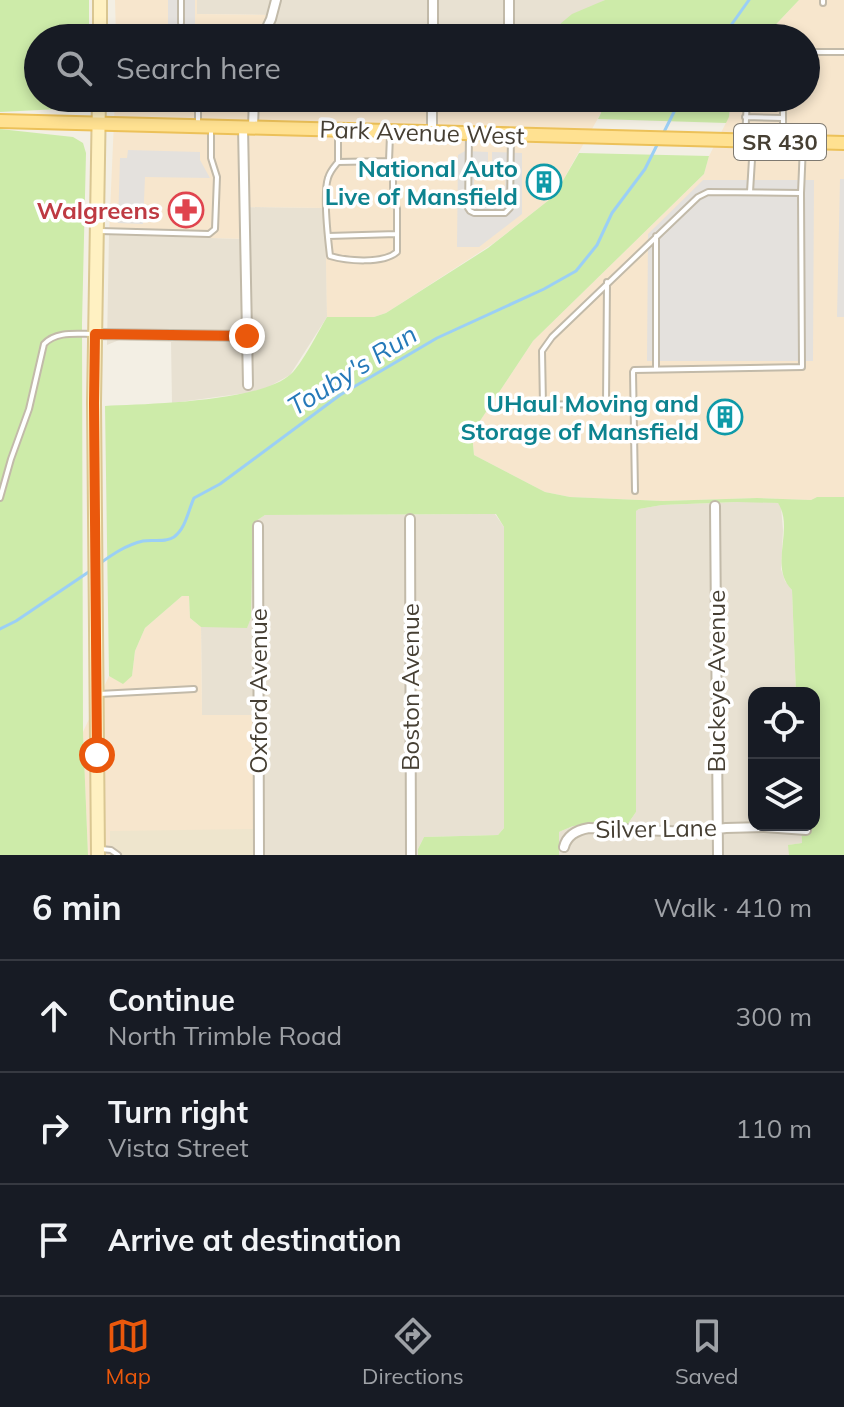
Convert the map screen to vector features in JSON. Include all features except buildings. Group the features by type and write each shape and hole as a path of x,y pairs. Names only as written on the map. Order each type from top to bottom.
{"main road":[{"path":"100,0 100,24"},
{"path":"98,852 95,334 99,112"},
{"name":"Park Avenue West","path":"0,121 844,143"}],"street":[{"path":"269,24 276,0"},
{"path":"433,0 433,24"},
{"path":"509,0 509,24"},
{"path":"248,385 248,127 251,112"},
{"path":"432,112 432,132"},
{"path":"95,334 247,336"},
{"name":"Buckeye Avenue","path":"715,506 718,855"},
{"name":"Boston Avenue","path":"410,519 411,855"},
{"name":"Oxford Avenue","path":"258,526 259,855"},
{"name":"Silver Lane","path":"564,851 568,838 579,830 589,828 692,832 748,828"}],"lane":[{"path":"181,0 181,23"},
{"path":"820,52 844,52"},
{"path":"97,231 213,232 217,177 201,112"},
{"path":"746,112 750,192"},
{"path":"783,112 783,142"},
{"path":"745,117 783,118"},
{"path":"339,130 338,162 327,182 328,236 330,256 343,260 371,260 391,257 397,252 397,209 393,196 393,168 389,161 390,131"},
{"path":"469,133 468,208 474,213 505,213 510,208 511,134"},
{"path":"635,491 633,372 636,369 802,367 803,142"},
{"path":"338,162 389,161"},
{"path":"607,282 606,403 543,405 542,351 545,344 607,282 698,197 708,192 801,193"},
{"path":"328,236 397,234"},
{"path":"656,236 656,369"},
{"path":"0,498 29,409 44,344 57,335 95,334"},
{"path":"97,695 194,689"},
{"path":"98,852 111,850 118,855"}],"shaded area":[{"path":"115,0 197,0 197,14 275,15 273,24 116,24"},
{"path":"168,0 195,0 195,24 168,24"},
{"path":"197,0 605,0 560,24 273,24 275,15 197,14"},
{"path":"799,0 844,0 844,497 663,501 570,497 545,492 474,455 472,433 533,341 704,174 730,112 820,112 820,24 776,24"},
{"path":"114,112 601,112 554,196 494,243 386,313 374,317 327,317 325,208 245,207 246,239 109,235"},
{"path":"128,150 200,152 200,160 210,178 145,177 143,224 118,223 120,158 127,158"},
{"path":"465,151 488,152 488,167 474,167 474,190 479,190 478,207 492,207 493,194 505,191 506,168 492,167 492,152 522,153 522,214 479,247 457,247 458,155"},
{"path":"840,179 844,179 844,317 837,317"},
{"path":"703,180 814,180 813,361 647,361 648,234"},
{"path":"245,207 326,208 327,317 290,375 261,391 172,403 171,342 119,340 107,345 109,235 245,239"},
{"path":"769,502 778,503 781,507 781,569 792,590 796,687 748,687 748,831 801,831 802,843 789,845 789,855 559,855 559,832 573,826 627,825 636,812 636,511 662,505"},
{"path":"495,514 504,527 504,828 498,835 424,837 418,855 254,855 253,716 202,716 201,627 247,627 251,618 253,527 256,521 265,515"},
{"path":"189,595 190,618 201,627 202,715 253,715 254,855 88,855 83,732 109,676 123,683 132,676 135,651 145,628 182,596"},
{"path":"254,829 254,855 110,855 110,831"}],"green space":[{"path":"0,0 89,0 89,24 24,24 24,111 0,112"},
{"path":"605,0 799,0 776,24 560,24 572,14"},
{"path":"730,112 726,123 598,119 601,113"},
{"path":"0,129 73,137 83,143 86,153 82,323 83,732 88,855 0,855"},
{"path":"579,153 709,156 704,174 533,341 472,433 474,455 545,492 570,497 663,501 844,497 844,855 789,855 788,845 802,843 801,831 820,831 820,687 796,687 792,590 782,570 784,524 778,503 662,505 636,511 636,812 627,825 573,826 559,832 559,855 418,855 424,837 498,835 504,828 504,527 496,514 265,515 253,527 251,618 247,628 201,627 190,618 189,596 182,596 145,628 135,651 132,676 123,684 109,676 105,406 203,400 255,391 276,383 295,369 327,317 374,317 386,313 488,248 554,196"}],"waterway":[{"name":"Touby's Run","path":"732,24 749,0"},
{"name":"Touby's Run","path":"663,134 674,112"},
{"name":"Touby's Run","path":"99,564 137,543 174,537 184,524 194,498 220,484 340,395 437,338 576,271 597,245 612,213 645,169 659,141"},
{"name":"Touby's Run","path":"0,629 93,569"}],"place":[{"name":"National Auto Live of Mansfield","path":"544,182"},
{"name":"Walgreens","path":"186,210"},
{"name":"UHaul Moving and Storage of Mansfield","path":"725,417"}],"route":[{"path":"97,755 95,334 247,336"}]}
